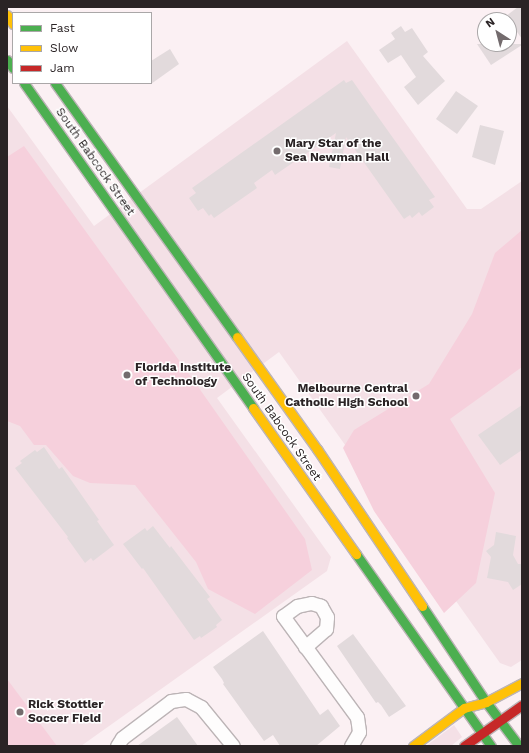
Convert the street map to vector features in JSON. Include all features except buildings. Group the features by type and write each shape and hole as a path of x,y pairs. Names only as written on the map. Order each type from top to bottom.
{"main road":[{"name":"South Babcock Street","path":"25,84 491,746"},
{"name":"South Babcock Street","path":"56,84 317,449 486,702 519,746"},
{"path":"412,746 464,708 486,702 522,683"},
{"path":"464,746 522,705"}],"street":[{"path":"305,647 357,717 359,732 350,746"},
{"path":"117,746 122,738 170,701 186,699 201,707 233,746"}],"shaded area":[{"name":"Florida Institute of Technology","path":"347,41 467,209 481,209 522,181 522,660 511,667 500,663 279,352 217,398 331,557 327,571 81,746 7,746 7,106 94,226"},
{"path":"24,146 194,381 305,539 312,570 255,614 208,589 196,562 135,485 90,483 73,476 46,445 34,445 20,426 7,421 7,157"},
{"path":"522,230 522,367 450,419 495,493 476,583 444,613 374,511 343,448 354,430 429,384 472,314 495,253"},
{"name":"Rick Stottler Soccer Field","path":"7,679 57,746 7,746"},
{"path":"454,725 462,737 451,746 426,746"}],"traffic: fast":[{"path":"7,60 12,67"},
{"path":"25,84 253,408"},
{"path":"56,84 237,337"},
{"path":"356,554 491,746"},
{"path":"422,606 486,702 519,746"}],"traffic: slow":[{"path":"7,15 12,22"},
{"path":"237,337 317,449 422,606"},
{"path":"253,408 356,554"},
{"path":"413,746 464,708 486,702 522,683"}],"traffic: jam":[{"path":"464,746 522,705"}],"place":[{"name":"Mary Star of the Sea Newman Hall","path":"277,151"},
{"name":"Florida Institute of Technology","path":"127,375"},
{"name":"Melbourne Central Catholic High School","path":"416,396"},
{"name":"Rick Stottler Soccer Field","path":"20,712"}]}
